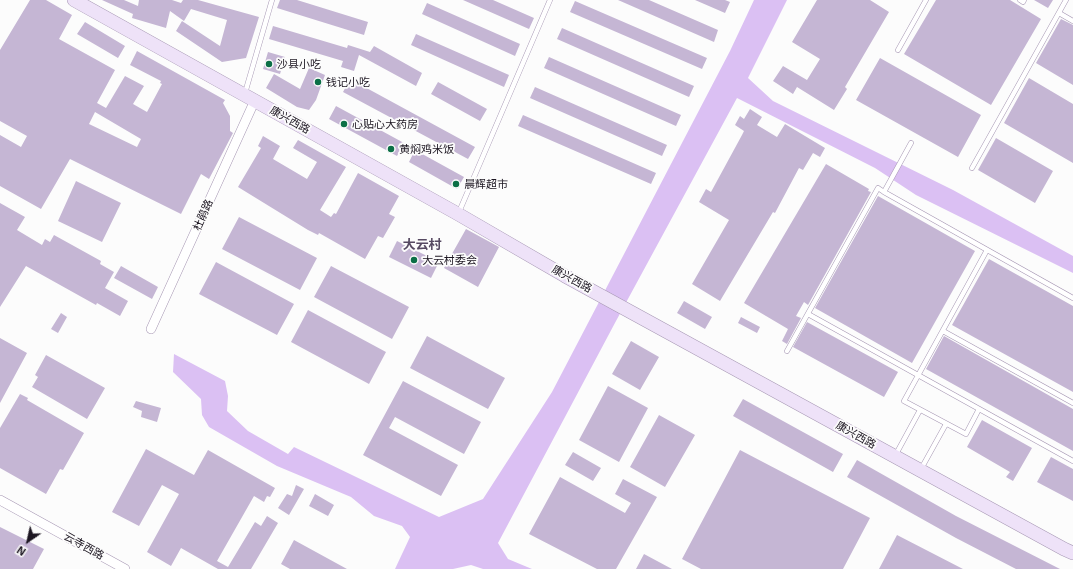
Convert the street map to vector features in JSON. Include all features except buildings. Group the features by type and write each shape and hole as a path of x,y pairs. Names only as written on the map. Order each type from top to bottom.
{"street":[{"name":"康兴西路","path":"74,0 458,214 566,276 1064,549 1073,552"},
{"name":"杜鹃路","path":"151,330 250,98"},
{"name":"云寺西路","path":"0,500 125,569"}],"lane":[{"path":"250,98 272,0"},
{"path":"458,214 550,0"},
{"path":"898,50 926,0"},
{"path":"1020,0 1023,2 1024,0"},
{"path":"972,168 1066,0"},
{"path":"1059,13 1073,21"},
{"path":"884,192 911,143"},
{"path":"787,351 878,188 1073,298"},
{"path":"979,409 966,434 904,401 987,250"},
{"path":"808,314 1073,461"},
{"path":"943,330 1073,403"},
{"path":"895,456 920,410"},
{"path":"921,470 946,424"}],"shaded area":[{"path":"754,0 787,0 748,78 773,101 953,190 1073,256 1073,273 916,195 875,168 737,98 498,543 508,559 532,569 483,569 471,565 453,569 395,569 410,537 402,526 374,516 351,497 277,466 209,427 202,415 201,399 173,372 174,354 225,381 228,396 227,411 248,431 288,454 294,447 439,517 483,499 552,392 730,51"}],"place":[{"name":"沙县小吃","path":"269,64"},
{"name":"钱记小吃","path":"318,82"},
{"name":"心贴心大药房","path":"344,124"},
{"name":"黄焖鸡米饭","path":"391,149"},
{"name":"晨辉超市","path":"456,184"},
{"name":"大云村委会","path":"414,260"}],"district":[{"name":"大云村","path":"422,245"}]}
